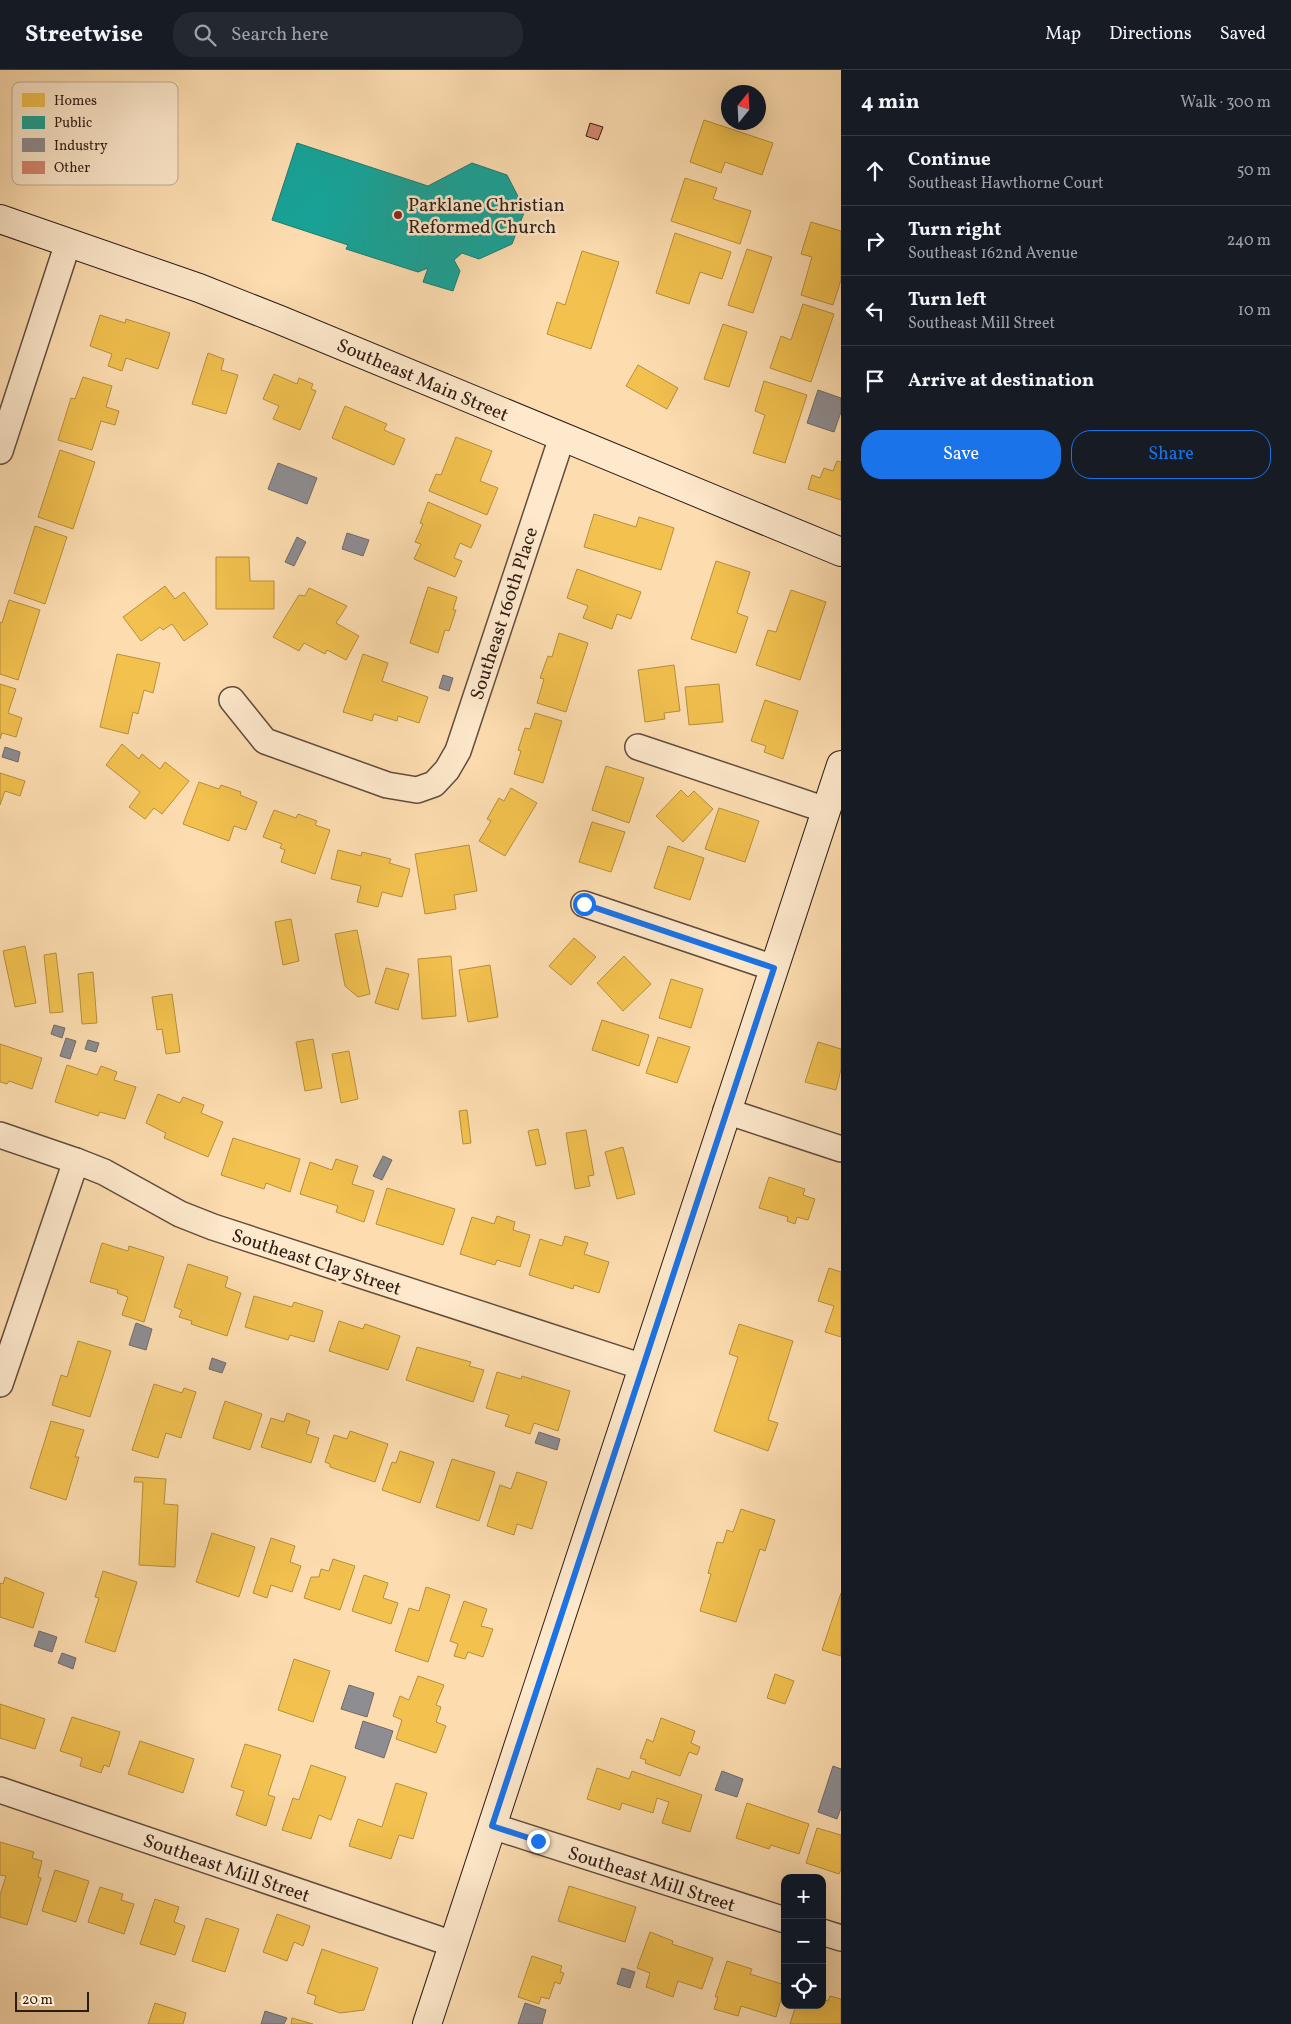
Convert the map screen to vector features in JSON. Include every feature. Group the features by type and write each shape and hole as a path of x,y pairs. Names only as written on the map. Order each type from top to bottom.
{"main road":[{"name":"Southeast Main Street","path":"0,219 200,288 841,552"},
{"path":"427,2024 841,765"}],"street":[{"path":"0,451 68,243"},
{"name":"Southeast 160th Place","path":"232,700 266,741 387,785 417,790 434,784 447,770 458,751 562,437"},
{"path":"638,747 826,810"},
{"path":"584,904 774,968"},
{"path":"726,1111 841,1149"},
{"name":"Southeast Clay Street","path":"0,1135 104,1172 180,1214 212,1227 643,1366"},
{"path":"0,1384 76,1161"},
{"name":"Southeast Mill Street","path":"0,1790 453,1944"},
{"name":"Southeast Mill Street","path":"492,1826 782,1919"},
{"path":"826,1933 841,1938"}],"building: Homes":[{"path":"704,120 721,126 721,130 734,130 773,143 762,175 725,162 721,173 690,162"},
{"path":"685,178 717,188 713,199 751,211 740,244 671,221"},
{"path":"811,222 841,231 841,280 833,305 801,295 812,257 801,254"},
{"path":"675,233 731,252 722,279 700,272 689,304 656,293"},
{"path":"747,249 772,257 753,313 728,305"},
{"path":"582,251 619,262 591,349 547,334 557,302 565,305"},
{"path":"803,304 834,314 811,382 770,368 781,336 791,340"},
{"path":"100,315 125,323 126,319 170,333 158,369 126,358 122,371 108,366 112,354 90,346"},
{"path":"723,324 747,332 729,387 704,379"},
{"path":"208,353 224,359 221,370 238,375 226,414 192,404"},
{"path":"638,365 678,388 667,409 626,386"},
{"path":"274,374 297,384 299,378 313,384 311,389 316,391 300,430 273,419 279,406 263,399"},
{"path":"83,377 112,386 106,407 119,411 115,425 101,421 92,450 58,440 71,398 75,399"},
{"path":"764,381 807,395 785,463 753,453 765,415 755,411"},
{"path":"345,406 387,424 384,430 405,439 394,465 332,438"},
{"path":"456,437 492,451 480,481 498,488 487,515 429,491 436,474 441,475"},
{"path":"60,450 95,462 73,529 38,517"},
{"path":"837,461 841,462 841,500 808,489 812,475 820,478 824,468 833,471"},
{"path":"428,502 481,525 471,548 460,543 454,558 462,561 455,577 414,559 421,544 415,542 423,524 420,523"},
{"path":"594,514 636,527 639,517 674,528 661,570 584,547"},
{"path":"35,526 67,537 45,604 14,593"},
{"path":"216,557 249,557 250,581 274,581 274,609 216,609"},
{"path":"716,561 750,572 737,613 748,617 736,653 691,639"},
{"path":"577,569 641,592 631,619 617,614 612,629 583,618 588,606 567,598"},
{"path":"165,586 175,599 184,592 208,624 184,641 172,624 163,630 160,627 141,641 123,617"},
{"path":"428,587 457,597 453,610 456,610 449,631 445,630 438,653 410,643"},
{"path":"309,588 347,606 336,623 359,636 346,660 327,650 325,654 304,643 299,651 273,637 299,595 305,596"},
{"path":"791,590 826,602 800,680 756,665 768,630 776,632"},
{"path":"9,600 40,610 18,680 0,674 0,622 2,623"},
{"path":"559,633 588,643 566,712 537,703 544,679 540,678 548,656 552,657"},
{"path":"117,654 160,663 153,693 144,690 138,714 133,712 128,734 100,727"},
{"path":"363,654 388,663 382,681 428,697 419,723 398,716 397,721 374,714 372,721 343,712"},
{"path":"674,665 680,711 664,713 665,719 645,722 638,670"},
{"path":"0,684 16,689 8,713 22,718 16,737 2,733 0,739"},
{"path":"719,684 723,722 689,725 685,687"},
{"path":"765,700 798,711 783,759 764,752 766,746 751,741"},
{"path":"535,713 562,721 543,783 514,774 521,751 518,750 525,728 530,729"},
{"path":"122,744 139,759 142,754 160,769 165,762 189,781 162,814 154,808 145,819 129,807 140,792 106,765"},
{"path":"606,766 644,778 629,823 592,810"},
{"path":"0,773 25,781 20,796 5,791 0,805"},
{"path":"199,782 219,789 221,785 241,792 240,795 257,802 246,830 234,826 229,841 183,824"},
{"path":"511,788 537,803 505,856 479,841 491,821 487,819 499,798 504,801"},
{"path":"681,790 688,797 694,791 713,809 683,842 656,816"},
{"path":"719,808 759,821 745,862 705,849"},
{"path":"274,810 296,818 298,814 317,821 315,825 330,830 315,874 281,862 285,850 280,848 282,844 263,837"},
{"path":"592,822 625,832 611,872 579,862"},
{"path":"469,845 477,891 454,895 456,909 425,914 415,854"},
{"path":"668,846 704,858 690,900 654,888"},
{"path":"338,850 361,856 362,852 391,859 389,863 410,869 402,897 382,892 378,907 357,902 361,886 331,879"},
{"path":"291,919 299,961 283,965 275,922"},
{"path":"357,930 370,994 358,997 345,986 335,934"},
{"path":"574,938 596,957 571,985 549,966"},
{"path":"25,946 36,1003 15,1007 3,951"},
{"path":"56,953 63,1012 50,1013 44,955"},
{"path":"451,956 456,1016 422,1019 418,959"},
{"path":"624,956 651,984 623,1011 597,983"},
{"path":"490,965 498,1017 468,1022 459,970"},
{"path":"386,968 409,974 398,1010 375,1003"},
{"path":"93,972 97,1023 82,1024 78,974"},
{"path":"671,979 703,989 691,1028 659,1018"},
{"path":"172,994 180,1052 166,1054 162,1029 157,1030 152,997"},
{"path":"602,1020 649,1035 639,1066 592,1050"},
{"path":"658,1037 690,1047 677,1083 646,1073"},
{"path":"313,1039 322,1088 305,1091 296,1042"},
{"path":"818,1042 841,1049 841,1069 836,1090 805,1082"},
{"path":"0,1044 42,1058 32,1089 9,1081 7,1084 0,1082"},
{"path":"349,1051 358,1099 341,1103 332,1054"},
{"path":"67,1065 97,1075 101,1066 117,1072 114,1080 136,1087 125,1119 100,1112 98,1116 55,1102"},
{"path":"158,1094 180,1103 183,1097 204,1105 201,1113 223,1122 208,1157 164,1138 166,1133 146,1123"},
{"path":"467,1110 471,1143 463,1144 459,1111"},
{"path":"538,1129 546,1164 536,1166 528,1131"},
{"path":"586,1130 594,1175 588,1176 590,1186 575,1189 566,1133"},
{"path":"233,1138 300,1159 290,1192 266,1183 264,1189 221,1175"},
{"path":"623,1147 635,1194 617,1199 605,1152"},
{"path":"336,1159 358,1166 352,1184 374,1191 364,1222 336,1212 338,1206 300,1194 310,1162 332,1170"},
{"path":"769,1177 805,1189 803,1195 815,1199 808,1220 797,1217 795,1224 787,1221 788,1217 759,1208"},
{"path":"387,1188 455,1209 443,1245 376,1224"},
{"path":"497,1216 515,1222 513,1230 530,1235 520,1267 497,1260 495,1265 460,1254 472,1217 494,1224"},
{"path":"565,1236 588,1243 584,1254 609,1262 599,1293 574,1285 573,1289 529,1275 540,1239 562,1246"},
{"path":"102,1243 128,1251 129,1246 164,1257 144,1322 122,1315 128,1297 117,1293 118,1290 90,1282"},
{"path":"188,1264 228,1277 225,1287 241,1293 227,1336 191,1324 192,1321 179,1317 182,1310 174,1307"},
{"path":"829,1268 841,1272 841,1337 825,1332 834,1306 818,1301"},
{"path":"254,1296 292,1307 294,1302 323,1311 314,1342 290,1335 288,1340 245,1327"},
{"path":"339,1321 363,1329 365,1324 400,1336 388,1370 329,1351"},
{"path":"739,1324 793,1341 768,1420 778,1423 768,1451 714,1431 738,1357 729,1354"},
{"path":"78,1341 111,1351 90,1417 52,1405 61,1375 67,1377"},
{"path":"417,1347 471,1362 469,1366 484,1370 473,1402 406,1380"},
{"path":"497,1372 521,1379 522,1376 570,1391 558,1431 534,1423 530,1434 505,1426 509,1415 486,1408"},
{"path":"154,1384 182,1393 184,1388 196,1392 181,1438 166,1433 158,1458 132,1450"},
{"path":"225,1401 262,1414 250,1450 213,1438"},
{"path":"287,1413 310,1421 306,1434 319,1438 311,1463 261,1447 271,1418 284,1422"},
{"path":"51,1421 84,1430 75,1457 79,1457 66,1500 30,1488"},
{"path":"350,1431 388,1444 375,1482 330,1467 330,1464 325,1462 334,1435 347,1439"},
{"path":"400,1451 434,1462 420,1503 382,1490 392,1462 396,1463"},
{"path":"452,1459 495,1472 479,1521 436,1507"},
{"path":"517,1472 547,1482 532,1529 517,1524 514,1535 487,1526 500,1485 511,1489"},
{"path":"135,1477 166,1479 164,1504 178,1505 175,1567 139,1565 143,1482 134,1482"},
{"path":"741,1509 775,1520 765,1551 760,1549 736,1622 700,1611 711,1574 708,1573 717,1542 723,1543 727,1530 733,1532"},
{"path":"212,1533 255,1547 239,1597 196,1582"},
{"path":"271,1538 295,1546 290,1562 301,1566 292,1592 271,1585 267,1598 253,1593"},
{"path":"333,1559 355,1566 340,1610 304,1598 311,1577 319,1577 321,1569 329,1571"},
{"path":"103,1571 137,1582 115,1652 85,1642 99,1598 95,1597"},
{"path":"364,1575 388,1583 383,1598 398,1603 391,1624 352,1611"},
{"path":"5,1577 44,1593 33,1628 0,1617 0,1583 3,1584"},
{"path":"426,1587 450,1595 428,1662 395,1651 409,1608 419,1611"},
{"path":"841,1593 841,1656 822,1650"},
{"path":"464,1601 487,1609 481,1626 493,1629 483,1657 468,1652 465,1659 454,1656 458,1644 450,1641"},
{"path":"294,1659 330,1671 313,1722 278,1710"},
{"path":"775,1674 794,1681 785,1704 767,1698"},
{"path":"418,1676 444,1685 436,1705 441,1707 436,1722 446,1726 436,1753 396,1739 402,1720 393,1716 400,1696 409,1700"},
{"path":"0,1704 45,1719 35,1749 0,1738"},
{"path":"72,1717 120,1732 109,1767 104,1765 101,1773 80,1766 82,1758 60,1751"},
{"path":"661,1718 695,1731 691,1743 700,1747 697,1755 689,1752 680,1776 645,1763 646,1760 640,1758 647,1739 653,1742"},
{"path":"140,1741 194,1759 183,1793 128,1774"},
{"path":"245,1744 281,1755 268,1795 275,1797 266,1826 236,1815 244,1791 231,1787"},
{"path":"311,1765 346,1777 331,1820 319,1815 311,1839 282,1830 293,1798 299,1800"},
{"path":"597,1768 629,1779 632,1771 702,1795 690,1832 662,1823 669,1802 657,1798 653,1813 622,1803 620,1810 587,1799"},
{"path":"396,1783 427,1793 413,1839 399,1835 391,1859 349,1846 358,1819 382,1827"},
{"path":"747,1803 809,1824 799,1854 771,1845 769,1849 736,1838"},
{"path":"817,1828 841,1835 841,1870 839,1874 806,1863"},
{"path":"0,1842 34,1852 32,1858 42,1861 38,1877 41,1878 27,1925 0,1917 0,1895 6,1876 0,1875"},
{"path":"55,1870 89,1881 76,1922 42,1911"},
{"path":"569,1886 636,1907 625,1942 558,1921"},
{"path":"100,1887 123,1894 121,1900 134,1904 124,1934 88,1922"},
{"path":"155,1899 179,1907 174,1922 185,1926 175,1955 140,1944"},
{"path":"277,1914 310,1926 303,1946 294,1942 287,1961 263,1952"},
{"path":"206,1918 239,1929 225,1972 192,1961"},
{"path":"650,1932 673,1941 672,1944 713,1958 702,1989 678,1981 673,1997 646,1987 650,1973 637,1968"},
{"path":"322,1949 378,1968 364,2010 340,2013 314,2004 316,1996 307,1993"},
{"path":"532,1956 562,1966 560,1972 564,1973 560,1984 555,1982 549,1999 541,1997 539,2004 518,1997"},
{"path":"727,1961 752,1969 750,1974 781,1984 781,1999 776,2017 741,2006 738,2016 714,2009 718,1997 715,1997"},
{"path":"830,1996 841,1999 841,2024 790,2024 795,2009 826,2009 826,2000 828,2001"},
{"path":"155,2003 186,2013 183,2024 148,2024"},
{"path":"292,2018 313,2024 291,2024"}],"building: Public":[{"name":"Parklane Christian Reformed Church","path":"297,143 428,186 472,163 507,175 525,210 512,244 479,259 462,253 454,260 460,271 453,291 423,282 428,268 418,272 346,249 348,245 272,220"}],"building: Industry":[{"path":"818,390 841,398 841,412 834,432 807,423"},
{"path":"278,463 317,478 307,504 268,489"},
{"path":"347,533 369,540 363,556 342,549"},
{"path":"297,537 306,542 294,566 285,562"},
{"path":"443,675 453,678 449,691 439,688"},
{"path":"5,747 20,752 18,762 2,757"},
{"path":"54,1025 65,1028 62,1038 51,1034"},
{"path":"66,1038 76,1041 70,1059 60,1056"},
{"path":"88,1040 99,1043 96,1052 85,1049"},
{"path":"383,1156 392,1160 382,1180 373,1176"},
{"path":"136,1323 152,1329 146,1350 129,1345"},
{"path":"212,1358 226,1363 222,1373 209,1369"},
{"path":"539,1432 560,1439 557,1450 535,1443"},
{"path":"39,1631 57,1637 52,1652 34,1646"},
{"path":"62,1653 76,1658 73,1669 58,1663"},
{"path":"349,1685 374,1693 367,1717 341,1709"},
{"path":"363,1721 393,1731 384,1758 355,1748"},
{"path":"833,1766 841,1769 841,1808 837,1819 818,1812"},
{"path":"722,1771 743,1779 737,1797 715,1790"},
{"path":"622,1968 635,1972 630,1988 617,1984"},
{"path":"525,2003 546,2010 542,2024 518,2024"},
{"path":"265,2011 287,2018 284,2024 261,2024"}],"building: Other":[{"path":"590,123 603,127 598,140 586,136"}],"place":[{"name":"Parklane Christian Reformed Church","path":"398,215"}],"route":[{"path":"538,1841 492,1826 774,968 584,904"}]}
